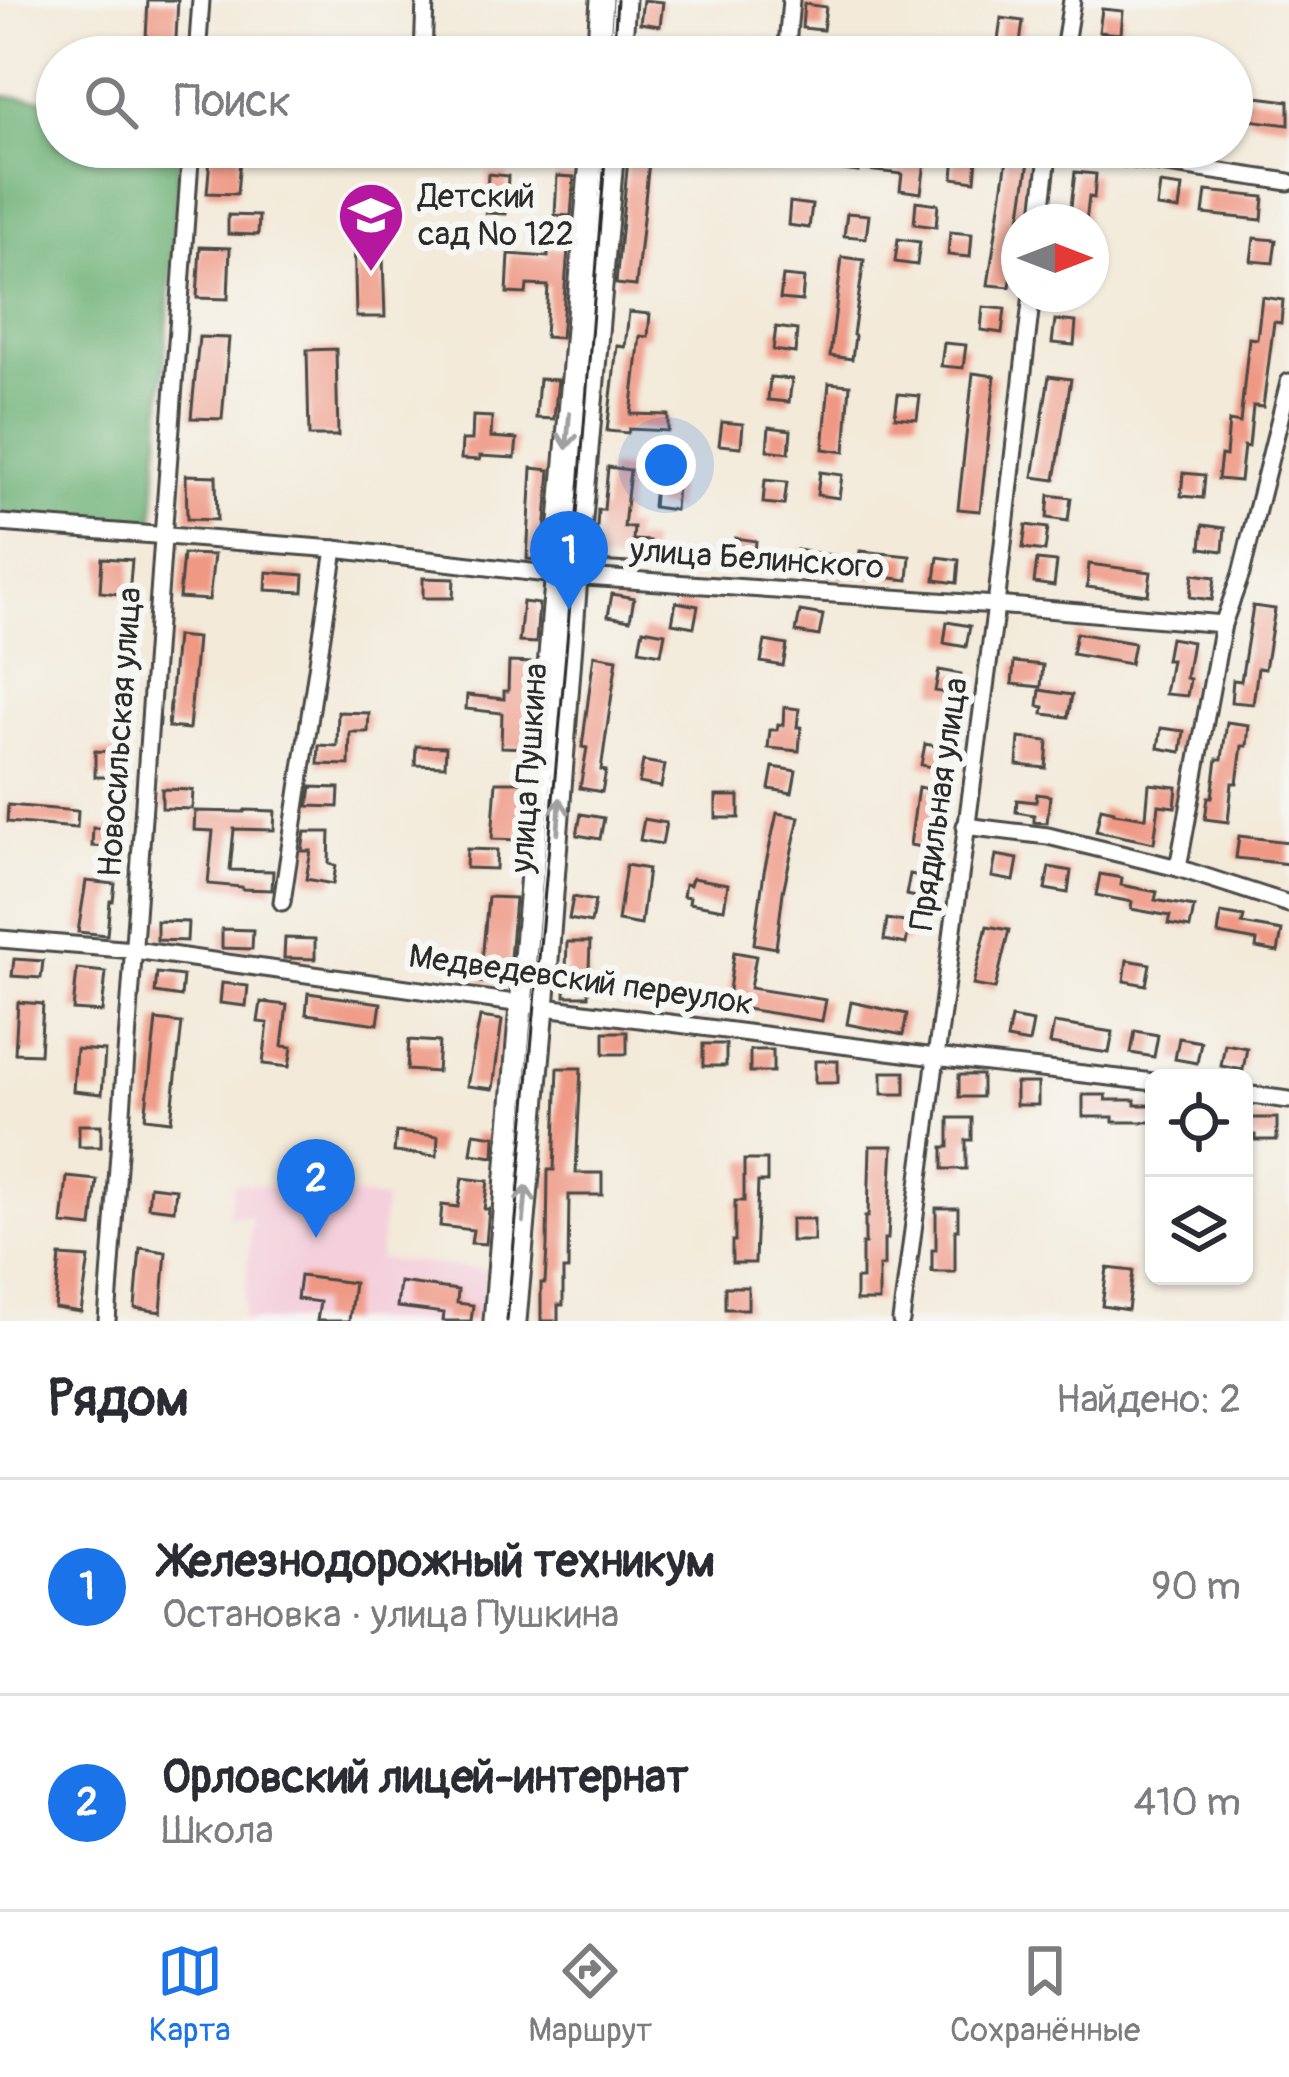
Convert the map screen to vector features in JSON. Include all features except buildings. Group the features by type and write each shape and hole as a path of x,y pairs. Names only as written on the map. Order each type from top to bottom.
{"main road":[{"path":"599,36 602,0"},
{"path":"621,36 624,0"},
{"name":"улица Пушкина","path":"514,1321 591,168"},
{"name":"улица Пушкина","path":"566,576 611,168"},
{"name":"улица Пушкина","path":"495,1321 532,1005"}],"street":[{"path":"198,36 201,0"},
{"path":"424,36 425,0"},
{"path":"788,36 791,0"},
{"path":"1066,36 1072,0"},
{"name":"Новосильская улица","path":"107,1321 190,168"},
{"path":"1042,204 1047,168"},
{"path":"1193,168 1289,182"},
{"name":"Прядильная улица","path":"901,1321 1030,312"},
{"path":"1178,868 1223,624 1241,574 1289,382"},
{"name":"улица Белинского","path":"0,523 335,549 566,576 1223,624"},
{"path":"281,902 335,549"},
{"path":"965,826 1048,836 1178,868 1289,904"},
{"name":"Медведевский переулок","path":"0,939 134,950 1145,1081"},
{"path":"1253,1095 1289,1100"}],"shaded area":[{"path":"234,1183 385,1199 379,1259 487,1270 481,1321 243,1321 252,1217 228,1216"}],"green space":[{"path":"0,96 36,99 36,168 179,168 153,528 0,515"}],"tram line":[{"path":"614,36 617,0"},
{"path":"507,1321 604,168"}],"place":[{"name":"Детский сад № 122","path":"371,274"},
{"name":"Железнодорожный техникум","path":"569,610"},
{"name":"Орловский лицей-интернат","path":"316,1238"}]}
